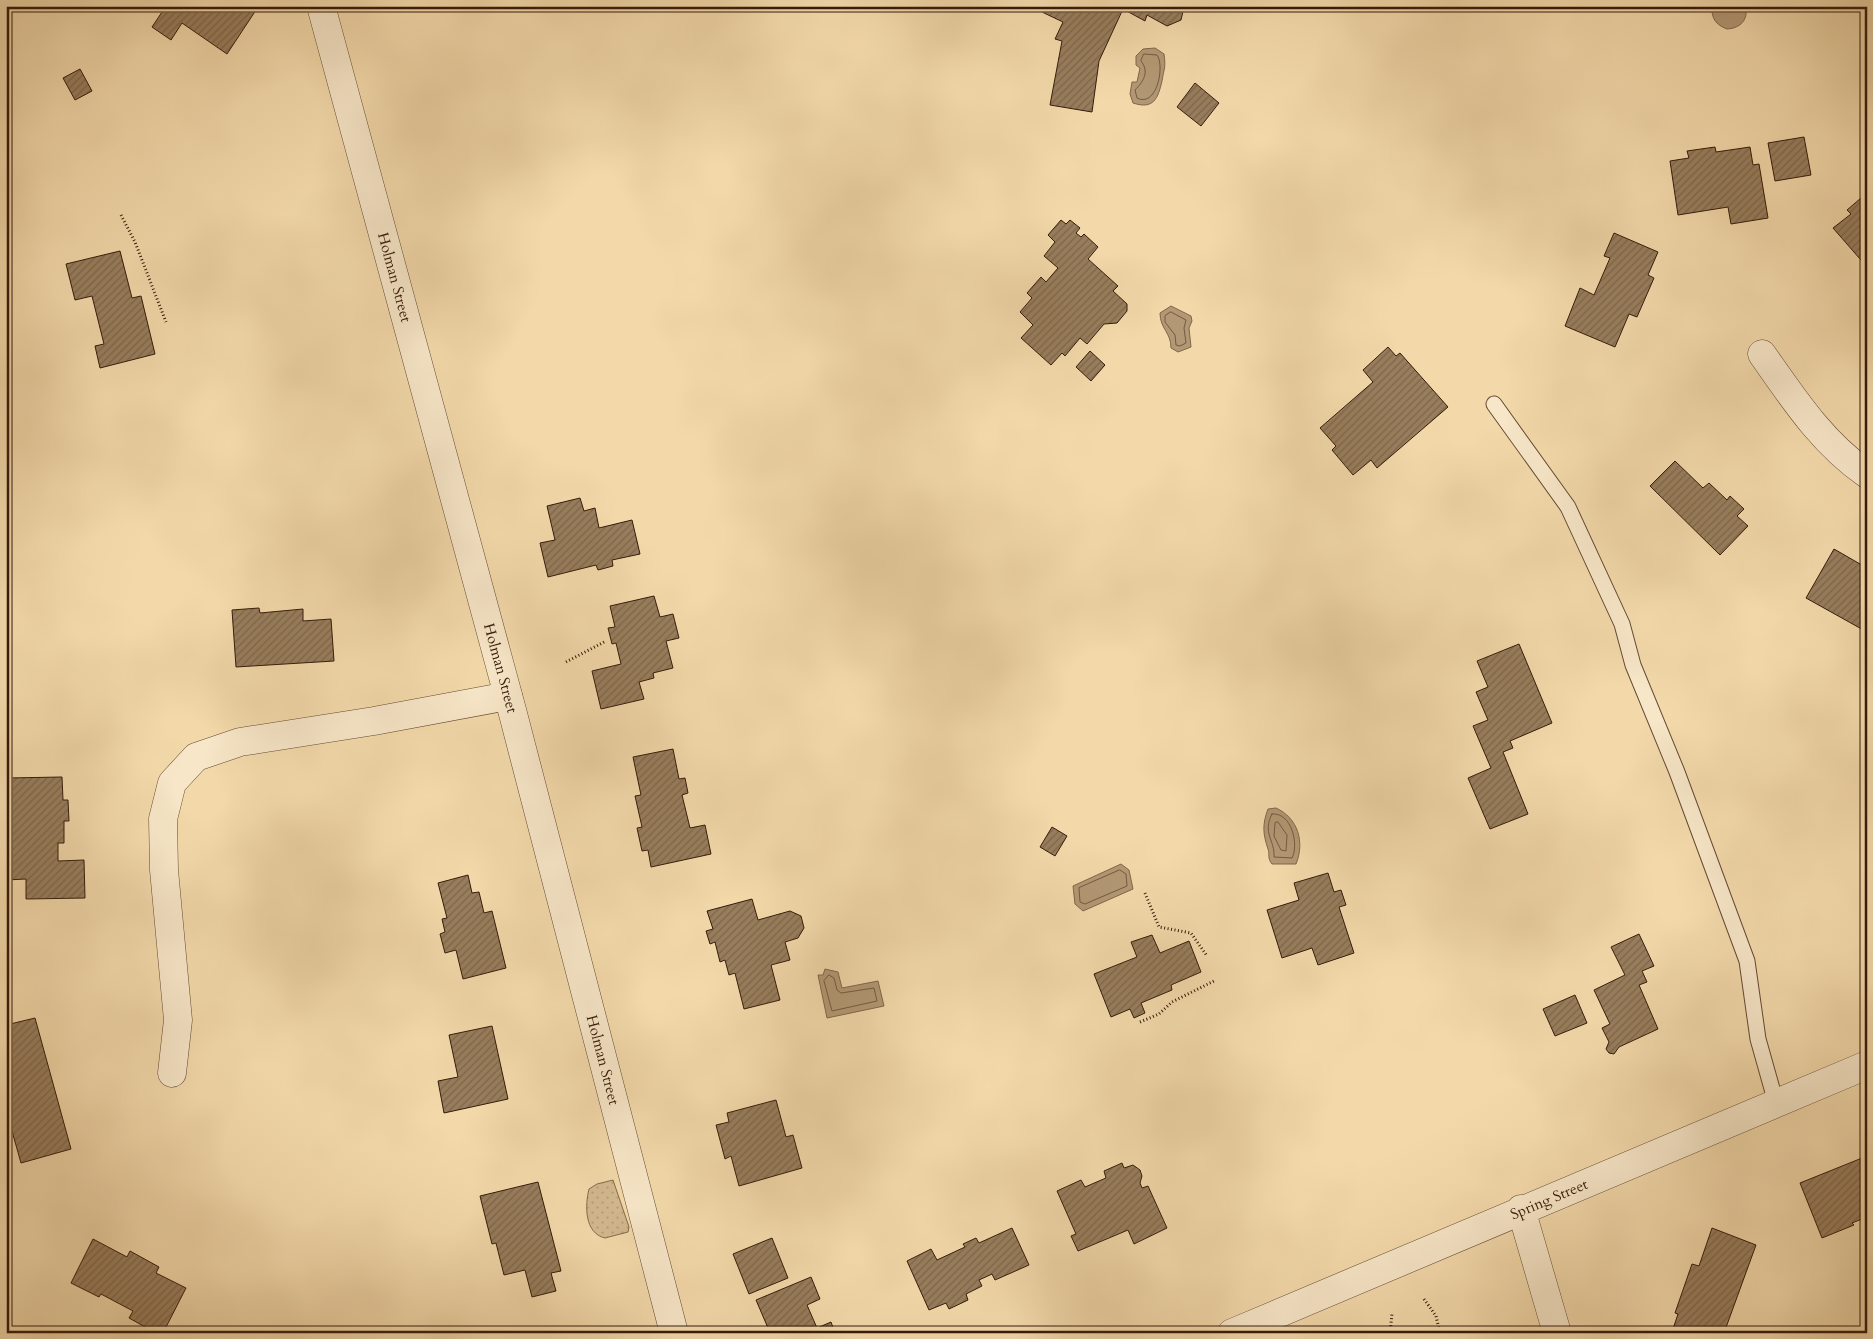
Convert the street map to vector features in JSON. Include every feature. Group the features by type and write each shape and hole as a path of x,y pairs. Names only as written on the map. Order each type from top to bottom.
{"street":[{"name":"Holman Street","path":"321,6 508,696 674,1333"},
{"path":"1762,354 1813,426 1849,462 1867,474"},
{"path":"172,1074 178,1020 164,870 163,819 172,783 196,757 240,742 368,722 508,696"},
{"name":"Spring Street","path":"1232,1333 1521,1209 1867,1065"},
{"path":"1521,1209 1556,1333"}],"lane":[{"path":"1494,404 1568,507 1622,624 1633,665 1677,772 1748,961 1758,1038 1776,1103"}],"path":[{"path":"121,215 135,242 166,322"},
{"path":"566,662 606,641"},
{"path":"1145,893 1158,927 1191,932 1207,956"},
{"path":"1140,1022 1159,1014 1172,1002 1216,980"},
{"path":"1424,1299 1436,1316 1440,1333"},
{"path":"1390,1333 1392,1314"}],"shaded area":[{"path":"613,1180 629,1227 628,1232 605,1238 598,1235 590,1225 587,1210 588,1195 589,1189 597,1184"}],"water":[{"path":"1712,6 1746,6 1745,19 1740,25 1727,29 1715,21 1712,14"},
{"path":"1155,48 1164,54 1165,59 1159,93 1150,104 1140,105 1133,103 1130,94 1132,82 1137,82 1140,68 1136,65 1136,56 1143,49"},
{"path":"1171,306 1191,316 1192,321 1189,328 1191,347 1178,352 1171,348 1171,343 1160,318 1160,313"},
{"path":"1276,808 1290,818 1298,831 1300,847 1296,864 1272,864 1270,860 1264,834 1264,825 1268,809"},
{"path":"1121,864 1129,870 1133,889 1083,911 1075,904 1073,886"},
{"path":"825,969 838,972 842,988 878,981 884,1006 827,1018 818,975 823,975"}],"building":[{"path":"166,6 251,6 256,10 227,54 182,23 171,40 152,27"},
{"path":"1045,6 1184,7 1181,20 1167,26 1147,15 1145,21 1123,9 1099,61 1092,112 1050,105 1062,41 1055,39 1063,22 1042,12"},
{"path":"80,69 92,91 75,100 63,78"},
{"path":"1195,83 1219,103 1201,126 1177,107"},
{"path":"1804,137 1811,175 1775,181 1768,143"},
{"path":"1715,147 1716,152 1750,147 1753,165 1759,164 1768,218 1731,224 1728,207 1678,215 1670,161 1689,158 1687,151"},
{"path":"1861,198 1864,202 1867,200 1867,267 1833,228 1851,214 1847,210"},
{"path":"1061,220 1066,224 1070,220 1080,228 1076,233 1081,237 1084,234 1098,247 1088,259 1118,286 1113,291 1127,304 1127,311 1117,323 1104,324 1087,344 1080,338 1065,356 1062,353 1051,365 1021,338 1033,325 1020,312 1032,298 1027,293 1041,277 1046,282 1058,268 1044,256 1055,242 1048,235"},
{"path":"1614,233 1658,252 1648,275 1654,278 1637,317 1629,314 1615,347 1565,326 1580,288 1594,295 1610,258 1604,256"},
{"path":"120,251 132,298 141,296 155,354 100,368 95,346 104,344 92,296 75,300 66,264"},
{"path":"1388,347 1396,356 1400,353 1448,407 1377,468 1371,460 1353,475 1332,450 1336,446 1320,428 1373,382 1363,370"},
{"path":"1090,351 1105,365 1091,381 1076,367"},
{"path":"1675,461 1703,488 1709,483 1727,500 1730,496 1744,509 1737,516 1748,526 1720,555 1650,486"},
{"path":"580,498 584,511 595,508 599,528 632,520 640,554 612,560 613,566 598,570 596,565 548,577 540,543 555,540 547,506"},
{"path":"1834,549 1867,568 1867,632 1806,598"},
{"path":"654,596 660,617 673,614 679,638 666,641 673,668 653,673 654,678 639,682 644,699 601,709 592,671 621,664 616,643 612,644 608,628 615,627 610,606"},
{"path":"259,608 260,613 303,609 303,621 331,619 334,661 236,667 232,610"},
{"path":"1519,644 1552,723 1510,741 1513,748 1503,752 1528,814 1490,829 1468,778 1491,768 1473,726 1488,720 1476,692 1488,687 1477,661"},
{"path":"673,749 679,779 685,778 688,793 682,795 690,828 705,825 711,854 651,867 648,850 642,851 637,828 642,827 635,796 641,795 633,757"},
{"path":"62,777 63,800 68,800 69,821 64,821 64,843 58,843 58,861 84,860 85,898 26,899 26,879 6,880 7,778"},
{"path":"1052,827 1067,836 1055,856 1040,847"},
{"path":"1328,873 1334,892 1341,890 1346,905 1339,907 1354,953 1318,965 1312,948 1282,958 1267,910 1299,900 1294,883"},
{"path":"468,875 472,893 479,892 484,913 492,911 506,968 463,979 456,950 445,953 440,934 445,932 442,919 447,918 438,883"},
{"path":"752,899 758,920 790,911 801,916 804,928 798,938 785,942 790,960 771,965 780,1000 744,1009 735,973 729,975 725,960 720,962 715,942 710,944 706,931 713,929 707,911"},
{"path":"1639,934 1654,966 1642,971 1647,982 1639,985 1658,1029 1619,1047 1614,1054 1609,1053 1606,1049 1609,1042 1602,1028 1610,1024 1594,990 1625,975 1611,947"},
{"path":"1152,935 1160,953 1189,941 1201,972 1171,985 1172,990 1141,1003 1145,1013 1134,1018 1130,1009 1111,1017 1094,974 1137,957 1131,942"},
{"path":"1575,995 1587,1023 1555,1036 1543,1009"},
{"path":"35,1018 71,1149 21,1163 6,1110 6,1025"},
{"path":"492,1026 508,1099 444,1113 438,1081 458,1077 449,1035"},
{"path":"776,1100 786,1137 793,1135 802,1168 739,1186 731,1156 725,1159 716,1125 729,1122 727,1113"},
{"path":"1867,1156 1867,1217 1852,1223 1854,1225 1822,1238 1800,1183"},
{"path":"1122,1163 1124,1168 1133,1165 1140,1170 1142,1188 1148,1186 1167,1228 1134,1244 1128,1230 1078,1251 1071,1236 1076,1234 1057,1191 1081,1180 1085,1187 1106,1178 1104,1171"},
{"path":"538,1182 561,1271 551,1273 556,1291 532,1297 525,1270 504,1275 496,1243 492,1244 480,1196"},
{"path":"1012,1228 1029,1265 995,1280 992,1274 979,1280 982,1286 966,1294 968,1300 949,1309 946,1303 929,1310 907,1261 931,1249 937,1260 965,1247 963,1244 976,1238 979,1243"},
{"path":"1712,1228 1756,1245 1724,1333 1672,1332 1678,1314 1675,1313 1692,1264 1699,1266"},
{"path":"772,1238 788,1278 749,1294 733,1254"},
{"path":"93,1239 127,1257 130,1251 159,1267 156,1273 186,1288 163,1333 156,1333 129,1318 133,1311 101,1294 99,1297 71,1283"},
{"path":"811,1277 820,1299 807,1305 817,1328 831,1322 835,1333 765,1333 763,1330 768,1328 756,1300"}]}
